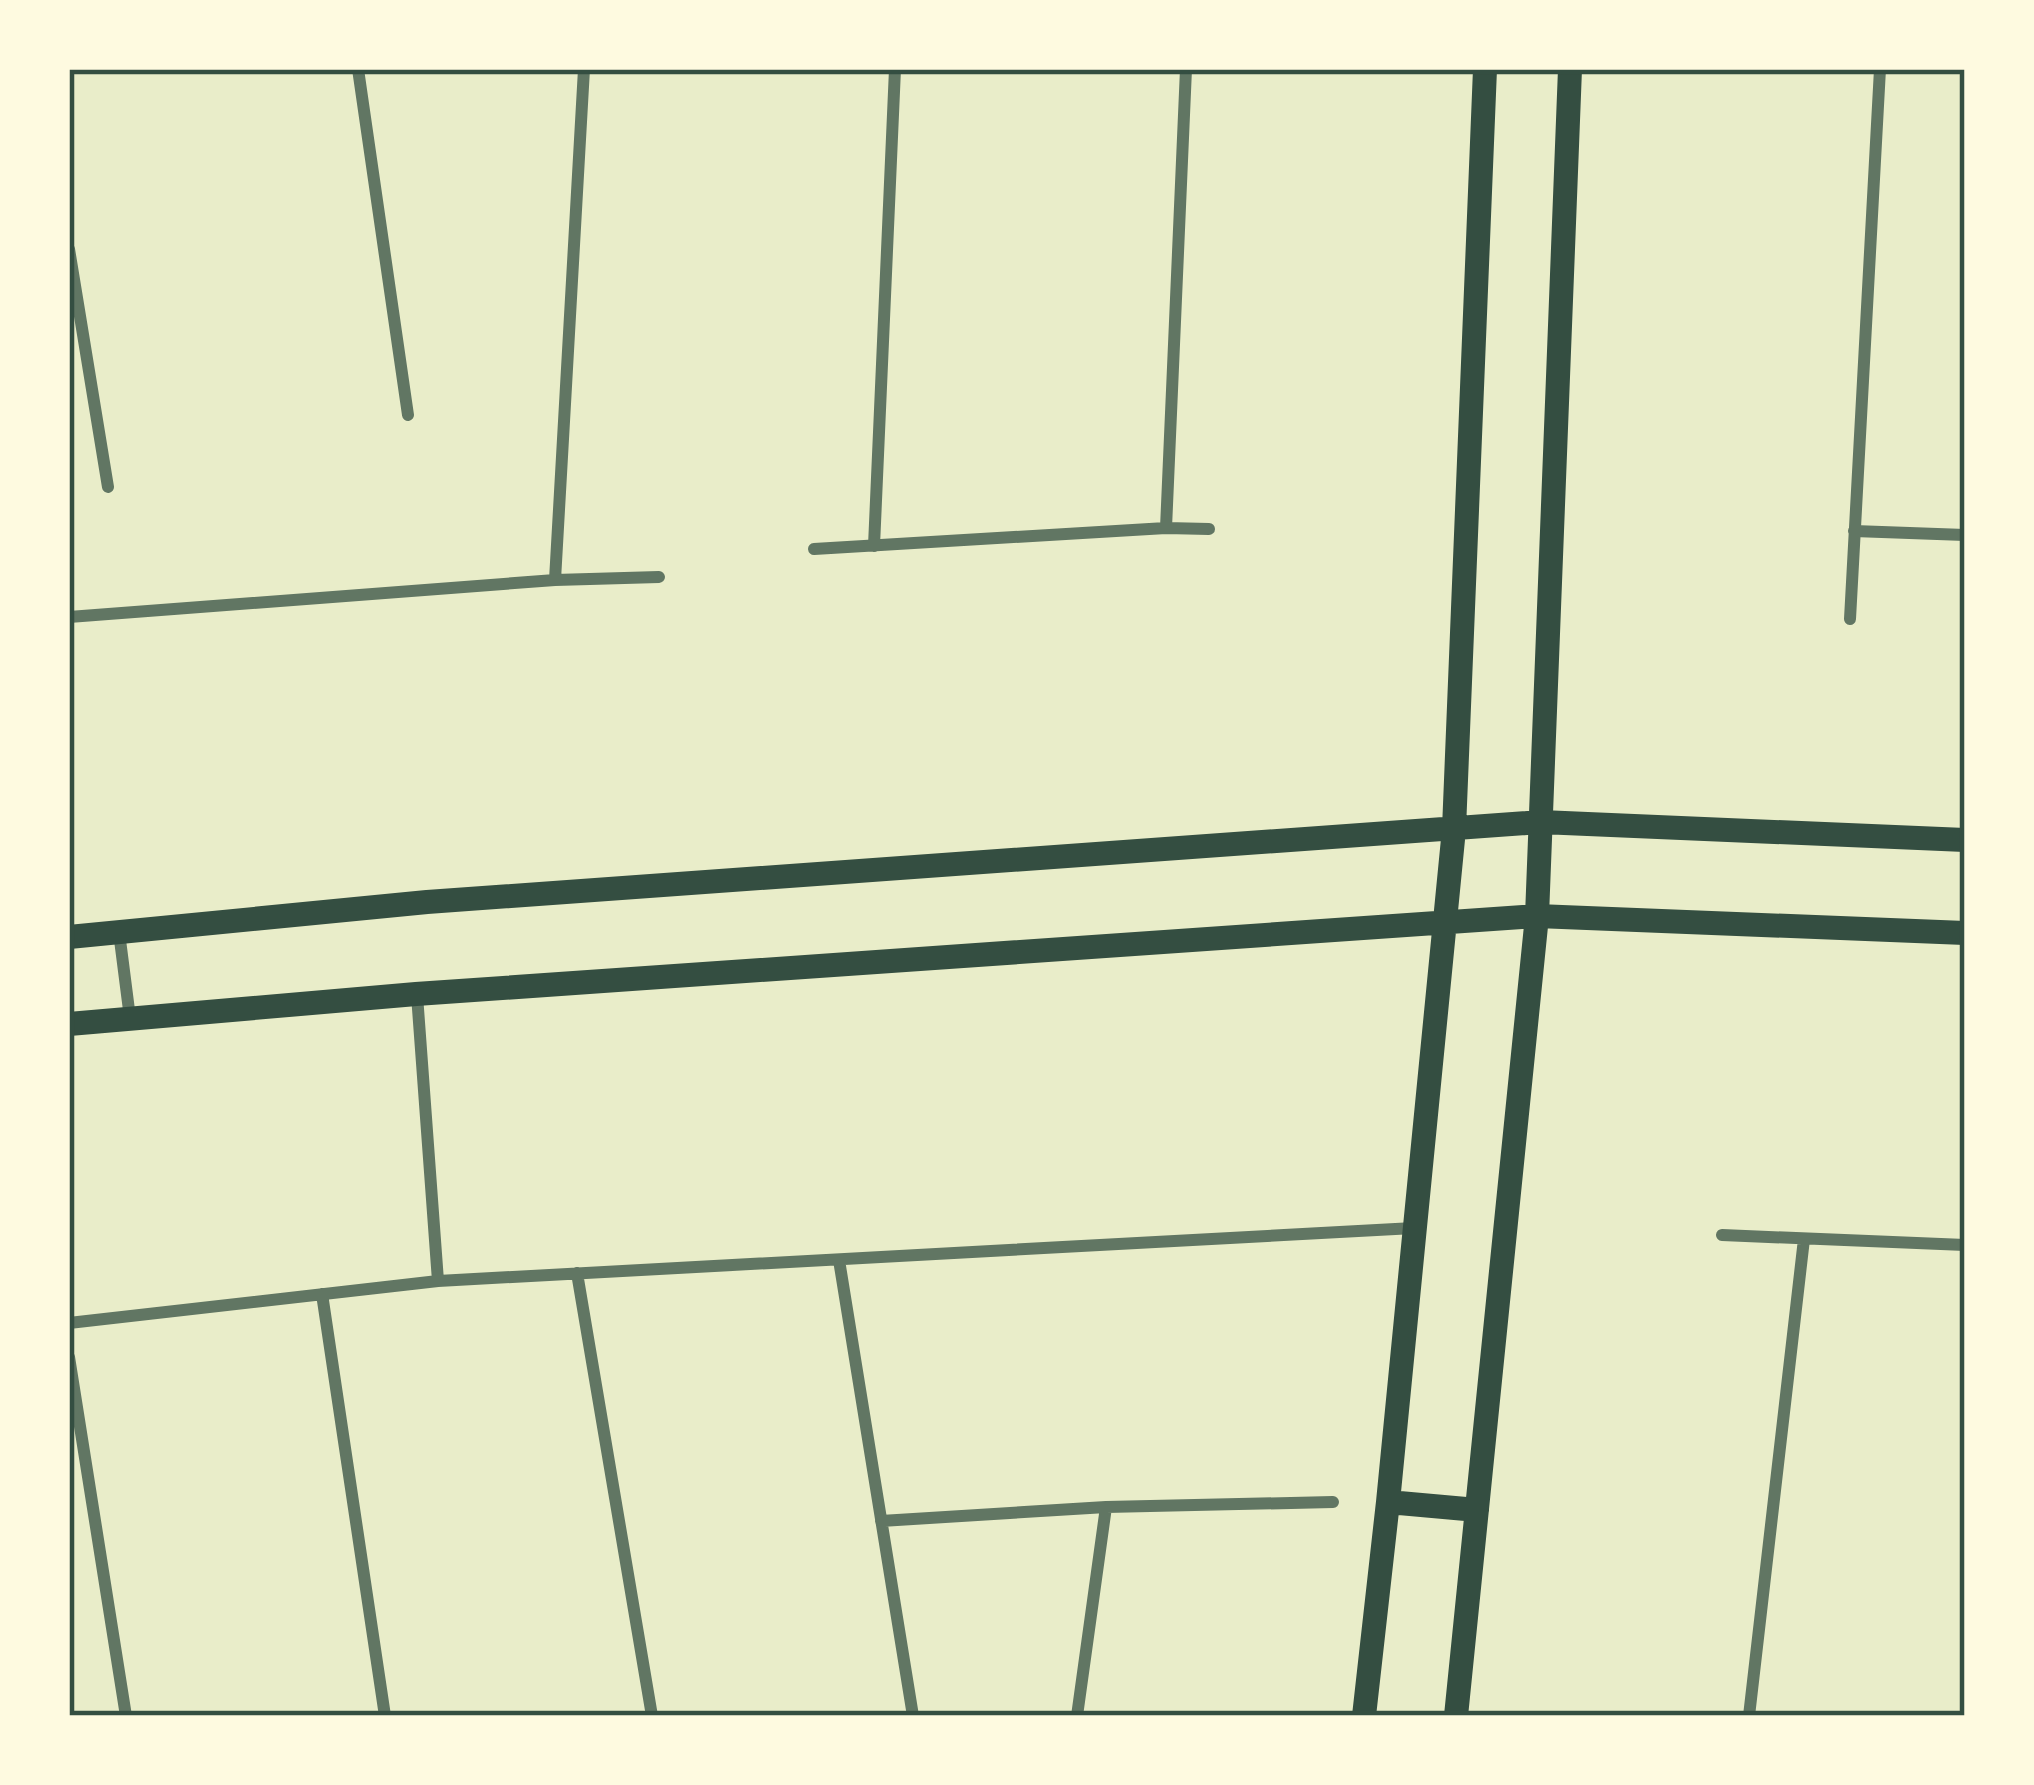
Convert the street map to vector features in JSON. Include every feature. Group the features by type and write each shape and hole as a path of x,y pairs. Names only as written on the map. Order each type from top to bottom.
{"main road":[{"path":"1364,1716 1454,829 1485,69"},
{"path":"1456,1716 1537,916 1570,69"},
{"path":"69,937 427,902 1541,822 1965,840"},
{"path":"69,1024 416,994 1537,916 1965,934"},
{"path":"1388,1502 1477,1510"}],"street":[{"path":"358,69 408,416"},
{"path":"555,580 584,69"},
{"path":"874,545 895,69"},
{"path":"1166,528 1186,69"},
{"path":"1850,619 1880,69"},
{"path":"69,249 108,487"},
{"path":"814,549 1209,529"},
{"path":"1854,531 1965,535"},
{"path":"69,617 555,580 659,577"},
{"path":"119,932 130,1018"},
{"path":"416,994 438,1281"},
{"path":"69,1323 438,1281 1415,1228"},
{"path":"1722,1235 1965,1245"},
{"path":"1749,1716 1804,1239"},
{"path":"839,1260 913,1716"},
{"path":"577,1274 652,1716"},
{"path":"322,1294 385,1716"},
{"path":"69,1357 125,1716"},
{"path":"881,1521 1106,1507 1333,1502"},
{"path":"1077,1716 1106,1507"}]}
